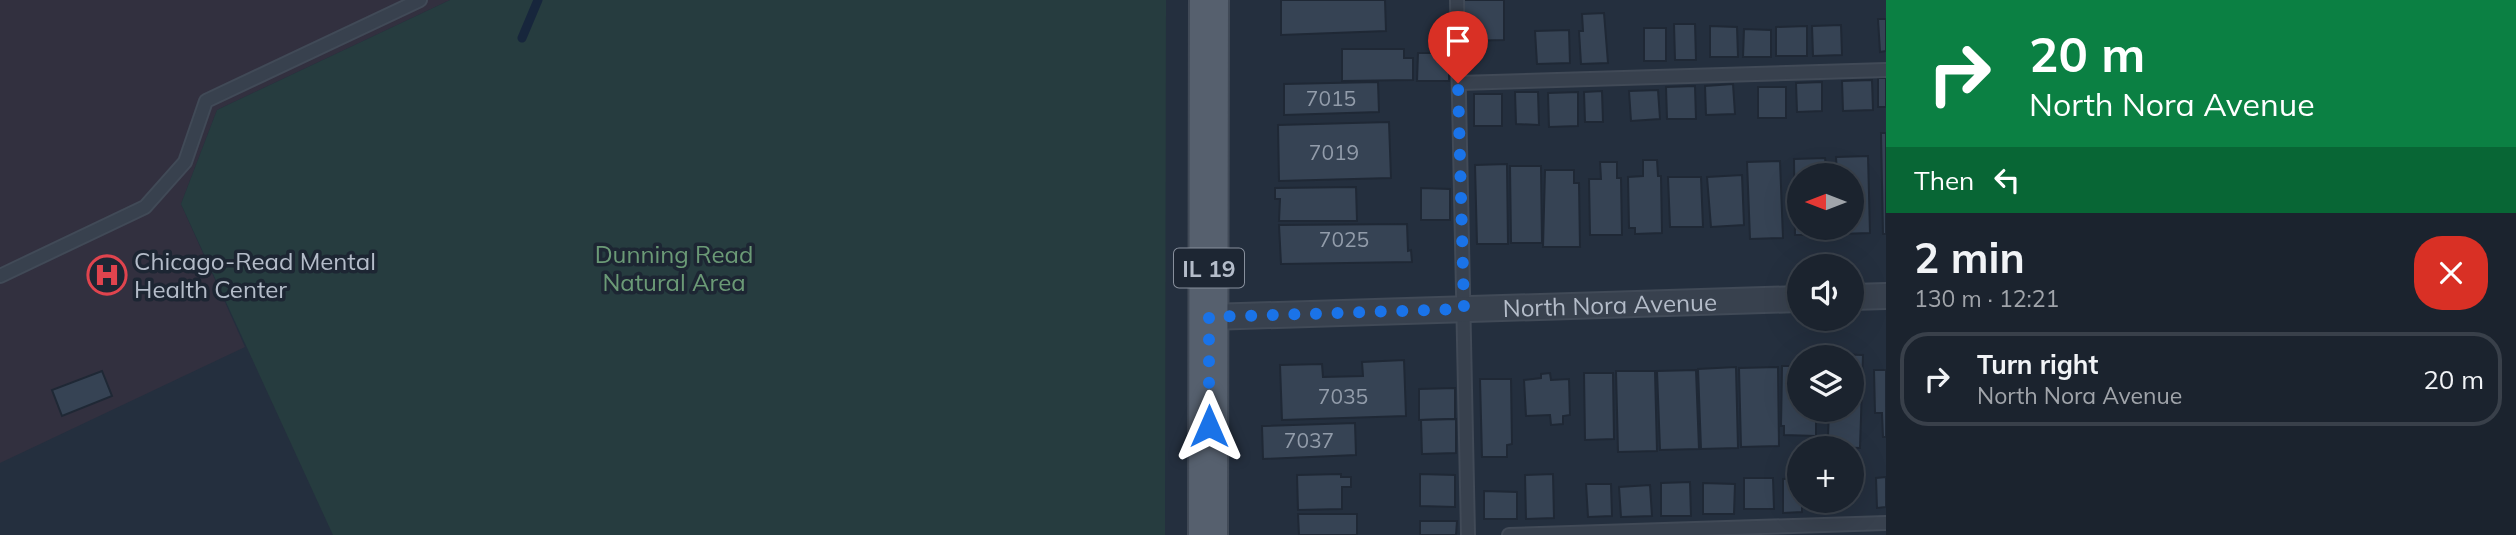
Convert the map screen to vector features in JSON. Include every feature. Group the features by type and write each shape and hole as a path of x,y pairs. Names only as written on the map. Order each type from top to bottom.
{"main road":[{"name":"IL 19","path":"1208,535 1209,0"}],"street":[{"path":"1864,297 1886,296"},
{"name":"North Nora Avenue","path":"1209,317 1787,299"}],"lane":[{"path":"0,276 145,207 185,162 206,101 420,0"},
{"path":"1457,0 1468,535"},
{"path":"1458,83 1886,70"},
{"path":"1509,535 1886,523"}],"shaded area":[{"name":"Chicago-Read Mental Health Center","path":"0,0 450,0 217,110 181,204 245,347 0,463"}],"green space":[{"name":"Dunning Read Natural Area","path":"450,0 1166,0 1165,535 333,535 181,204 217,110"}],"building":[{"path":"1281,0 1385,0 1386,31 1281,35"},
{"path":"1464,0 1504,0 1504,40 1464,41"},
{"path":"1604,13 1608,63 1581,64 1579,31 1583,31 1582,14"},
{"path":"1878,19 1886,19 1886,51 1880,52"},
{"path":"1674,24 1695,24 1696,60 1675,60"},
{"path":"1841,25 1842,55 1813,56 1812,26"},
{"path":"1710,26 1737,27 1738,57 1710,57"},
{"path":"1807,26 1807,56 1776,56 1776,27"},
{"path":"1644,28 1666,28 1666,61 1644,61"},
{"path":"1744,29 1771,30 1771,57 1743,57"},
{"path":"1569,30 1570,63 1537,64 1535,31"},
{"path":"1342,49 1404,49 1404,58 1413,58 1413,80 1342,81"},
{"path":"1418,53 1449,53 1449,81 1417,81"},
{"path":"1878,78 1886,78 1886,107 1878,107"},
{"path":"1872,80 1873,110 1843,111 1842,81"},
{"path":"1378,82 1379,112 1284,115 1284,84"},
{"path":"1822,82 1822,111 1797,112 1796,83"},
{"path":"1733,84 1735,114 1706,115 1705,86"},
{"path":"1695,86 1696,119 1667,119 1666,87"},
{"path":"1758,87 1786,87 1786,118 1758,118"},
{"path":"1658,90 1660,119 1631,121 1629,91"},
{"path":"1602,91 1603,122 1585,122 1584,92"},
{"path":"1515,92 1538,92 1539,125 1516,124"},
{"path":"1578,92 1578,126 1549,127 1548,93"},
{"path":"1474,94 1502,94 1502,126 1474,126"},
{"path":"1389,122 1391,178 1279,181 1278,125"},
{"path":"1881,133 1886,133 1886,234 1883,234"},
{"path":"1868,156 1870,233 1864,233 1864,163 1836,163 1836,157"},
{"path":"1825,158 1826,163 1794,163 1794,159"},
{"path":"1643,160 1657,160 1658,176 1661,176 1662,233 1635,234 1635,228 1629,228 1628,177 1643,176"},
{"path":"1780,161 1783,238 1750,239 1747,162"},
{"path":"1600,162 1617,162 1617,178 1621,178 1622,235 1590,235 1589,179 1601,179"},
{"path":"1507,164 1508,244 1477,244 1475,165"},
{"path":"1510,166 1541,166 1542,243 1511,243"},
{"path":"1545,170 1574,170 1574,183 1579,183 1580,247 1543,247"},
{"path":"1742,175 1744,225 1711,227 1707,177"},
{"path":"1668,177 1701,177 1703,227 1670,227"},
{"path":"1356,187 1357,221 1279,221 1280,199 1275,199 1275,188"},
{"path":"1421,188 1450,189 1450,220 1421,220"},
{"path":"1407,224 1408,251 1411,250 1412,262 1281,264 1279,225"},
{"path":"1404,360 1406,416 1282,420 1280,365 1322,364 1323,377 1363,376 1362,362"},
{"path":"1782,366 1787,366 1787,422 1816,422 1816,436 1784,435 1784,426 1781,426"},
{"path":"1736,367 1738,448 1701,449 1698,369"},
{"path":"1778,367 1779,446 1741,447 1739,368"},
{"path":"1696,370 1699,449 1660,450 1657,371"},
{"path":"1874,370 1886,370 1886,437 1883,437 1882,413 1875,413"},
{"path":"102,371 112,396 62,416 52,390"},
{"path":"1616,371 1655,371 1657,451 1618,452"},
{"path":"1550,373 1551,380 1569,379 1570,415 1563,416 1563,424 1551,425 1550,415 1526,416 1524,380 1541,378 1541,374"},
{"path":"1584,373 1613,373 1614,439 1585,440"},
{"path":"1480,379 1511,379 1512,444 1507,445 1507,457 1482,457"},
{"path":"1455,388 1455,419 1419,420 1419,389"},
{"path":"1456,419 1456,453 1422,454 1421,420"},
{"path":"1829,422 1861,422 1860,436 1828,436"},
{"path":"1355,423 1356,455 1263,459 1262,426"},
{"path":"1341,474 1341,477 1351,477 1351,487 1342,487 1342,509 1298,510 1297,475"},
{"path":"1420,474 1455,475 1455,507 1420,506"},
{"path":"1553,474 1554,518 1526,519 1525,475"},
{"path":"1886,477 1886,507 1877,508 1876,478"},
{"path":"1744,478 1773,478 1774,509 1744,509"},
{"path":"1783,479 1787,479 1787,513 1783,513"},
{"path":"1690,482 1691,516 1661,516 1661,483"},
{"path":"1703,483 1735,484 1734,514 1703,514"},
{"path":"1586,484 1611,484 1612,516 1588,517"},
{"path":"1650,485 1652,516 1621,517 1619,487"},
{"path":"1484,491 1517,492 1517,519 1484,519"},
{"path":"1298,514 1357,514 1357,535 1299,535"},
{"path":"1420,521 1457,521 1456,535 1420,535"}],"waterway":[{"path":"522,38 538,0"}],"place":[{"name":"Chicago-Read Mental Health Center","path":"107,275"}],"route":[{"path":"1209,426 1209,317 1464,309 1458,83"}]}
